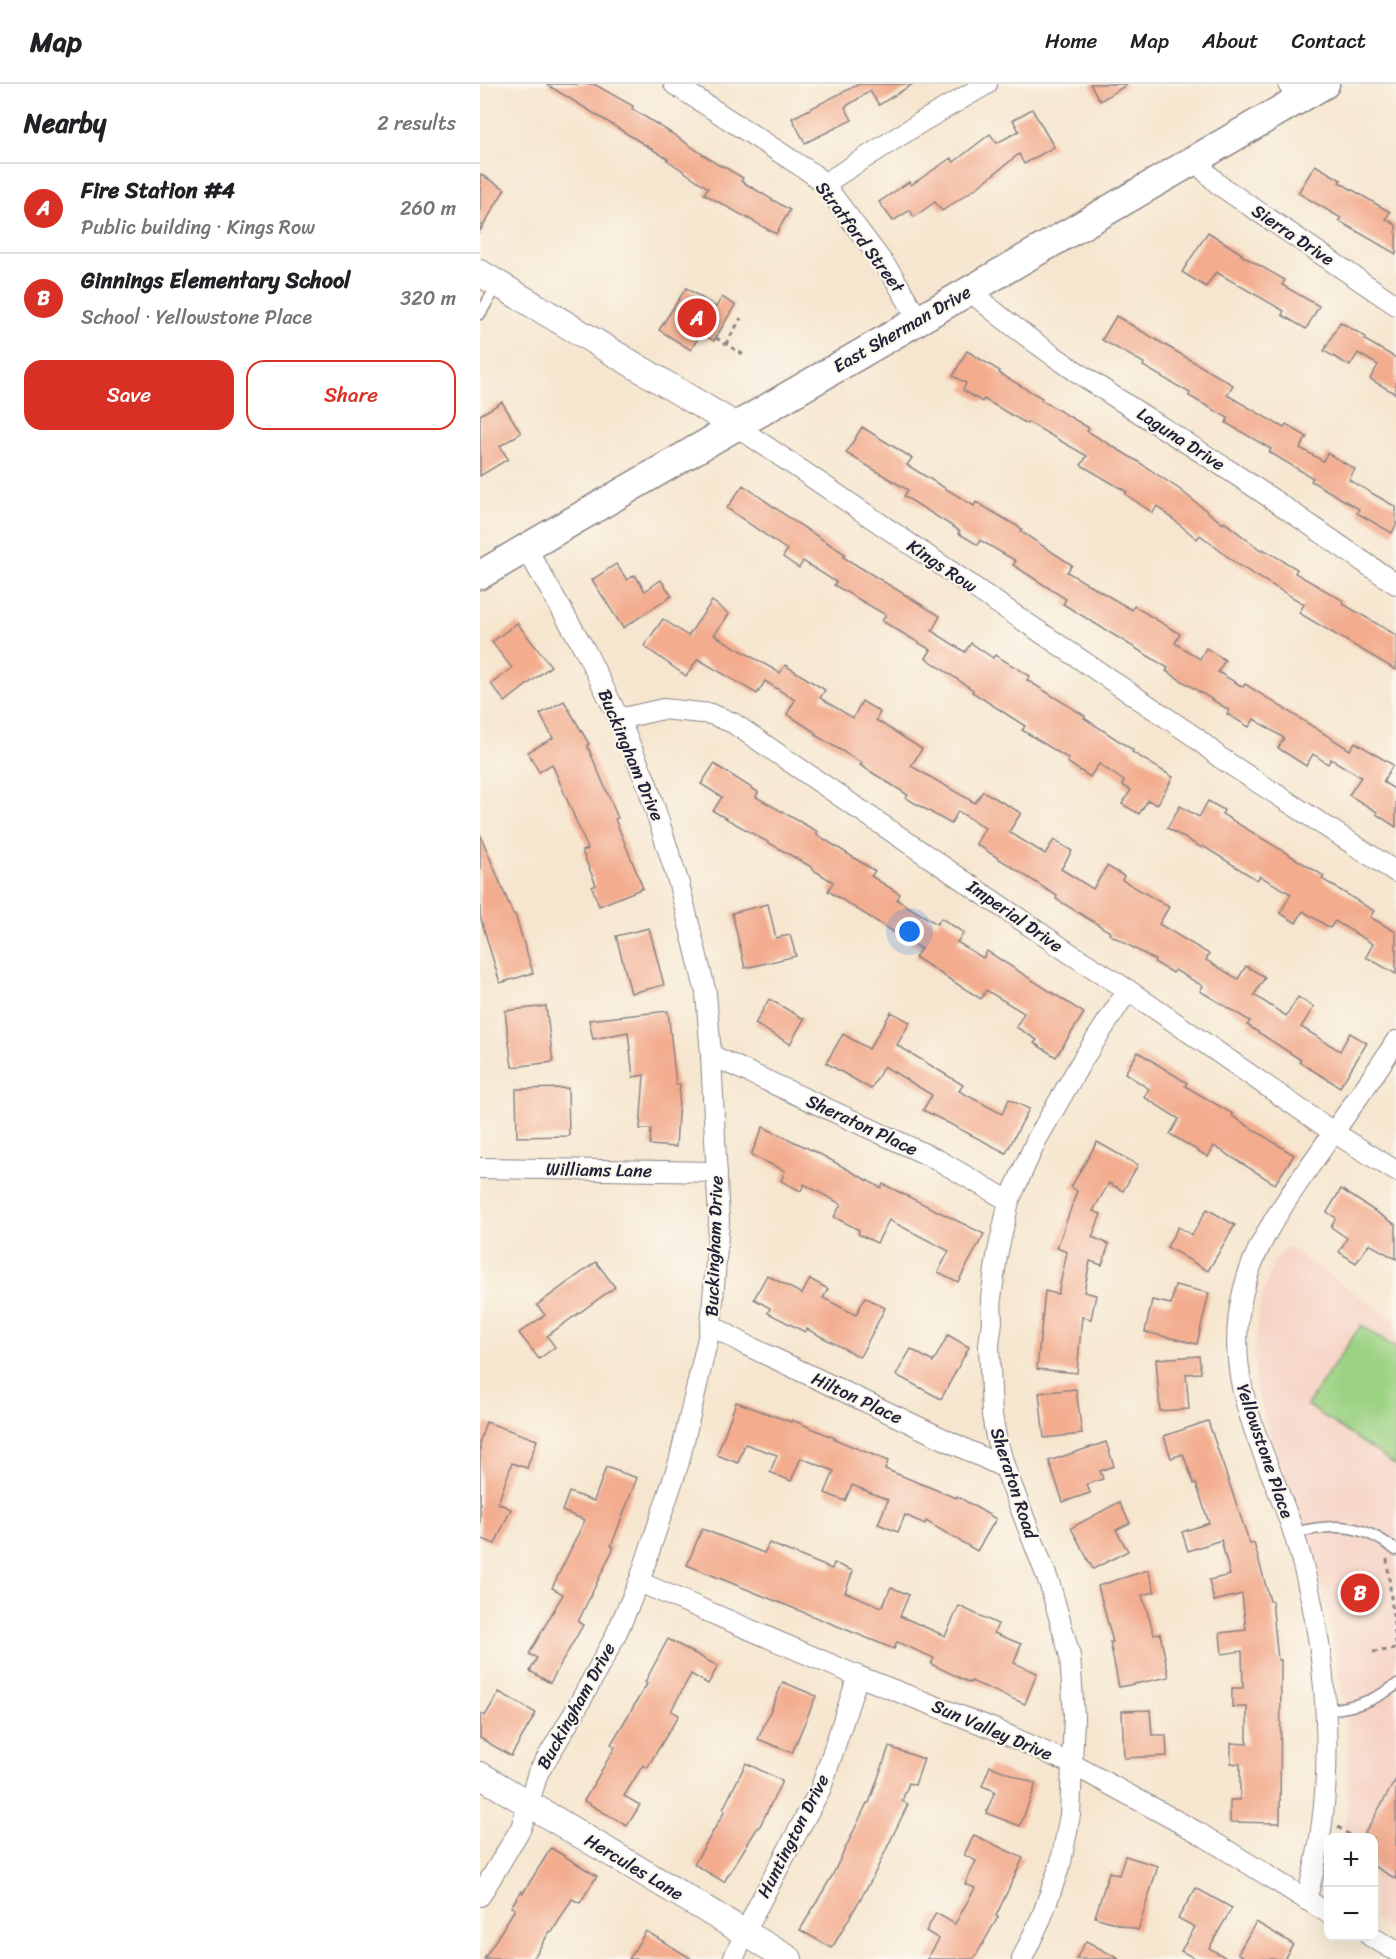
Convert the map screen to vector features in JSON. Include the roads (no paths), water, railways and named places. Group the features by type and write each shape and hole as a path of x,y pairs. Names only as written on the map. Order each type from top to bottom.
{"main road":[{"name":"East Sherman Drive","path":"480,575 918,319 1195,161 1293,92 1325,84"}],"street":[{"name":"Stratford Street","path":"674,84 813,174 824,184 893,276 918,319"},
{"path":"824,184 923,121 987,84"},
{"name":"Sierra Drive","path":"1195,161 1219,185 1396,304"},
{"name":"Kings Row","path":"489,278 736,426 1196,737 1219,757 1396,872"},
{"name":"Laguna Drive","path":"970,291 991,310 1041,346 1396,584"},
{"name":"Buckingham Drive","path":"480,1896 521,1828 538,1773 614,1639 639,1582 678,1462 711,1325 719,1222 706,993 679,884 647,784 619,719 585,650 526,548"},
{"name":"Imperial Drive","path":"619,719 663,709 711,714 733,723 1068,952 1128,990 1333,1132 1396,1171"},
{"name":"Sheraton Road","path":"1022,1959 1042,1916 1061,1862 1070,1815 1074,1716 1070,1656 1050,1585 1005,1468 992,1416 989,1345 992,1321 991,1298 1009,1201 1037,1139 1083,1059 1128,990"},
{"name":"Yellowstone Place","path":"1306,1900 1314,1871 1325,1782 1326,1710 1320,1646 1309,1590 1293,1533 1261,1451 1245,1402 1239,1376 1236,1342 1243,1294 1256,1252 1281,1208 1396,1041"},
{"name":"Sheraton Place","path":"711,1055 938,1160 1009,1201"},
{"name":"Williams Lane","path":"480,1168 717,1172"},
{"name":"Hilton Place","path":"711,1325 746,1345 1005,1468"},
{"name":"Sun Valley Drive","path":"639,1582 858,1676 994,1729 1072,1764 1198,1833 1324,1910"},
{"name":"Huntington Drive","path":"733,1959 759,1904 821,1788 858,1676"},
{"name":"Hercules Lane","path":"480,1775 789,1959"},
{"path":"1378,1941 1396,1951"}],"lane":[{"path":"480,314 489,278"},
{"path":"1293,1533 1327,1526 1358,1528 1386,1542 1396,1550"},
{"path":"1326,1710 1346,1708 1372,1701 1396,1685"}],"place":[{"name":"Fire Station #4","path":"697,318"},
{"name":"Ginnings Elementary School","path":"1360,1593"}]}
